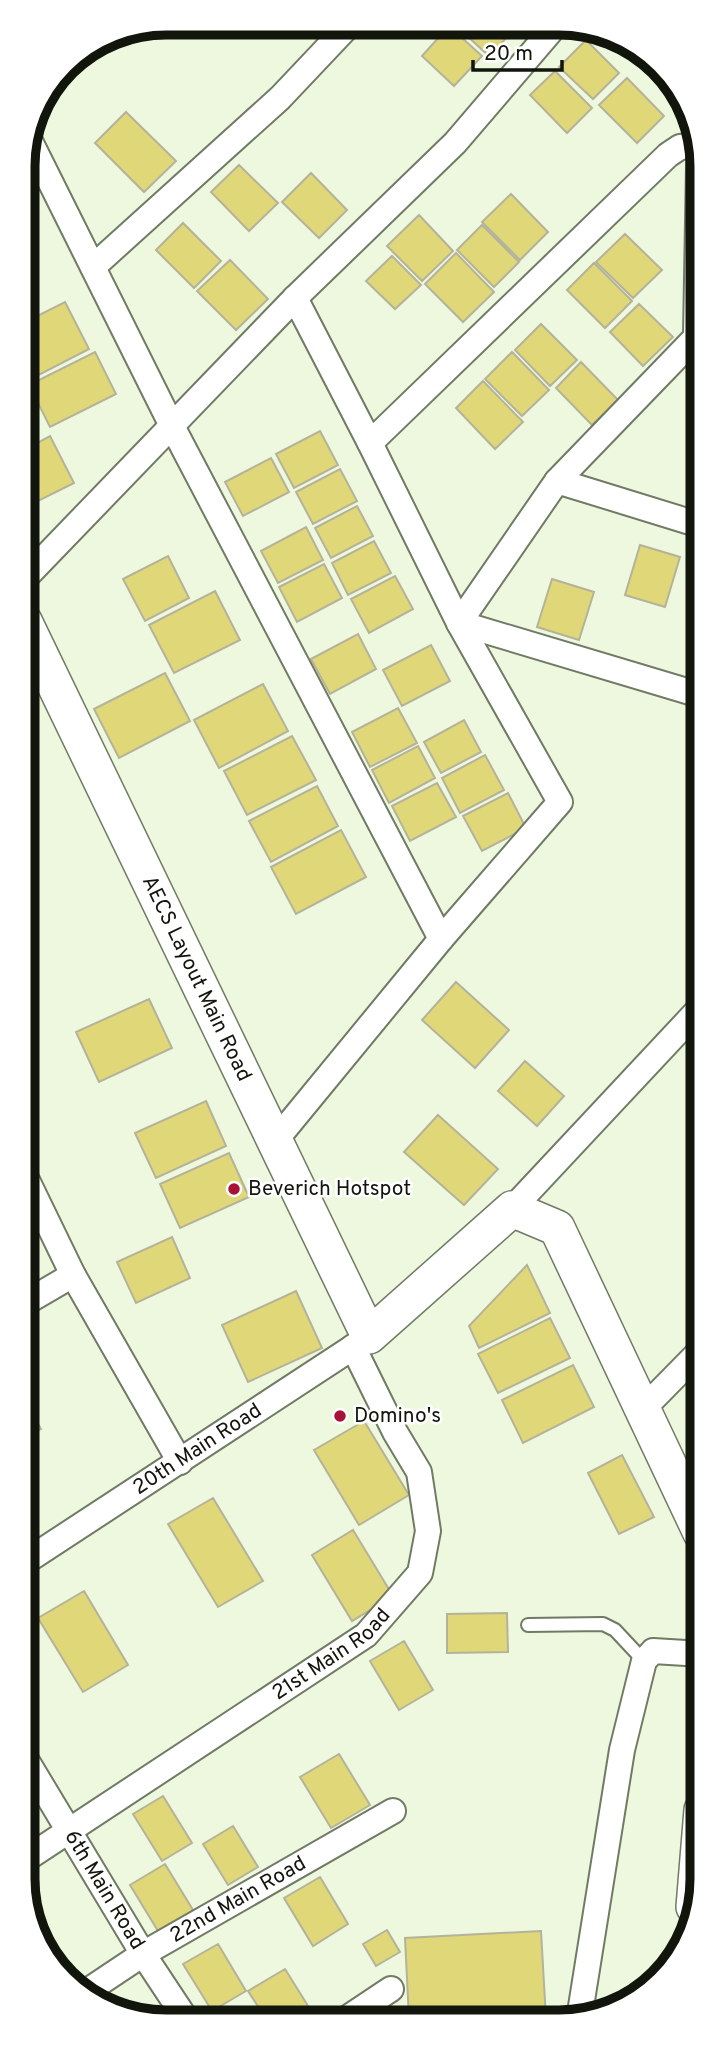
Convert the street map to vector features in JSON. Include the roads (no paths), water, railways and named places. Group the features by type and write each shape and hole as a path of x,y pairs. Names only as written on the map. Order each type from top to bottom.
{"street":[{"path":"93,267 280,98 340,35"},
{"path":"35,568 295,298 455,144 548,35"},
{"path":"370,443 668,155 680,147 688,146"},
{"path":"36,153 172,426 441,939"},
{"path":"275,1141 441,939 560,802 459,623 295,298"},
{"path":"459,623 557,481 690,343"},
{"path":"557,481 690,522"},
{"path":"459,623 690,692"},
{"name":"AECS Layout Main Road","path":"35,644 275,1141 361,1342"},
{"path":"361,1342 512,1209 690,1018"},
{"path":"35,1198 73,1275 180,1462"},
{"path":"512,1209 557,1228 690,1510"},
{"path":"35,1297 73,1275"},
{"name":"20th Main Road","path":"35,1556 361,1342"},
{"name":"21st Main Road","path":"35,1853 357,1641 421,1573 428,1531 419,1472 394,1432 361,1342"},
{"path":"643,1409 690,1361"},
{"path":"581,2008 622,1750 644,1661 653,1651 690,1653"},
{"name":"6th Main Road","path":"35,1775 179,2010"},
{"name":"22nd Main Road","path":"93,1987 143,1954 393,1811"},
{"path":"361,2010 391,1989"}],"lane":[{"path":"528,1625 603,1624 615,1630 644,1661"}],"place":[{"name":"Beverich Hotspot","path":"234,1189"},
{"name":"Domino's","path":"340,1416"}]}
